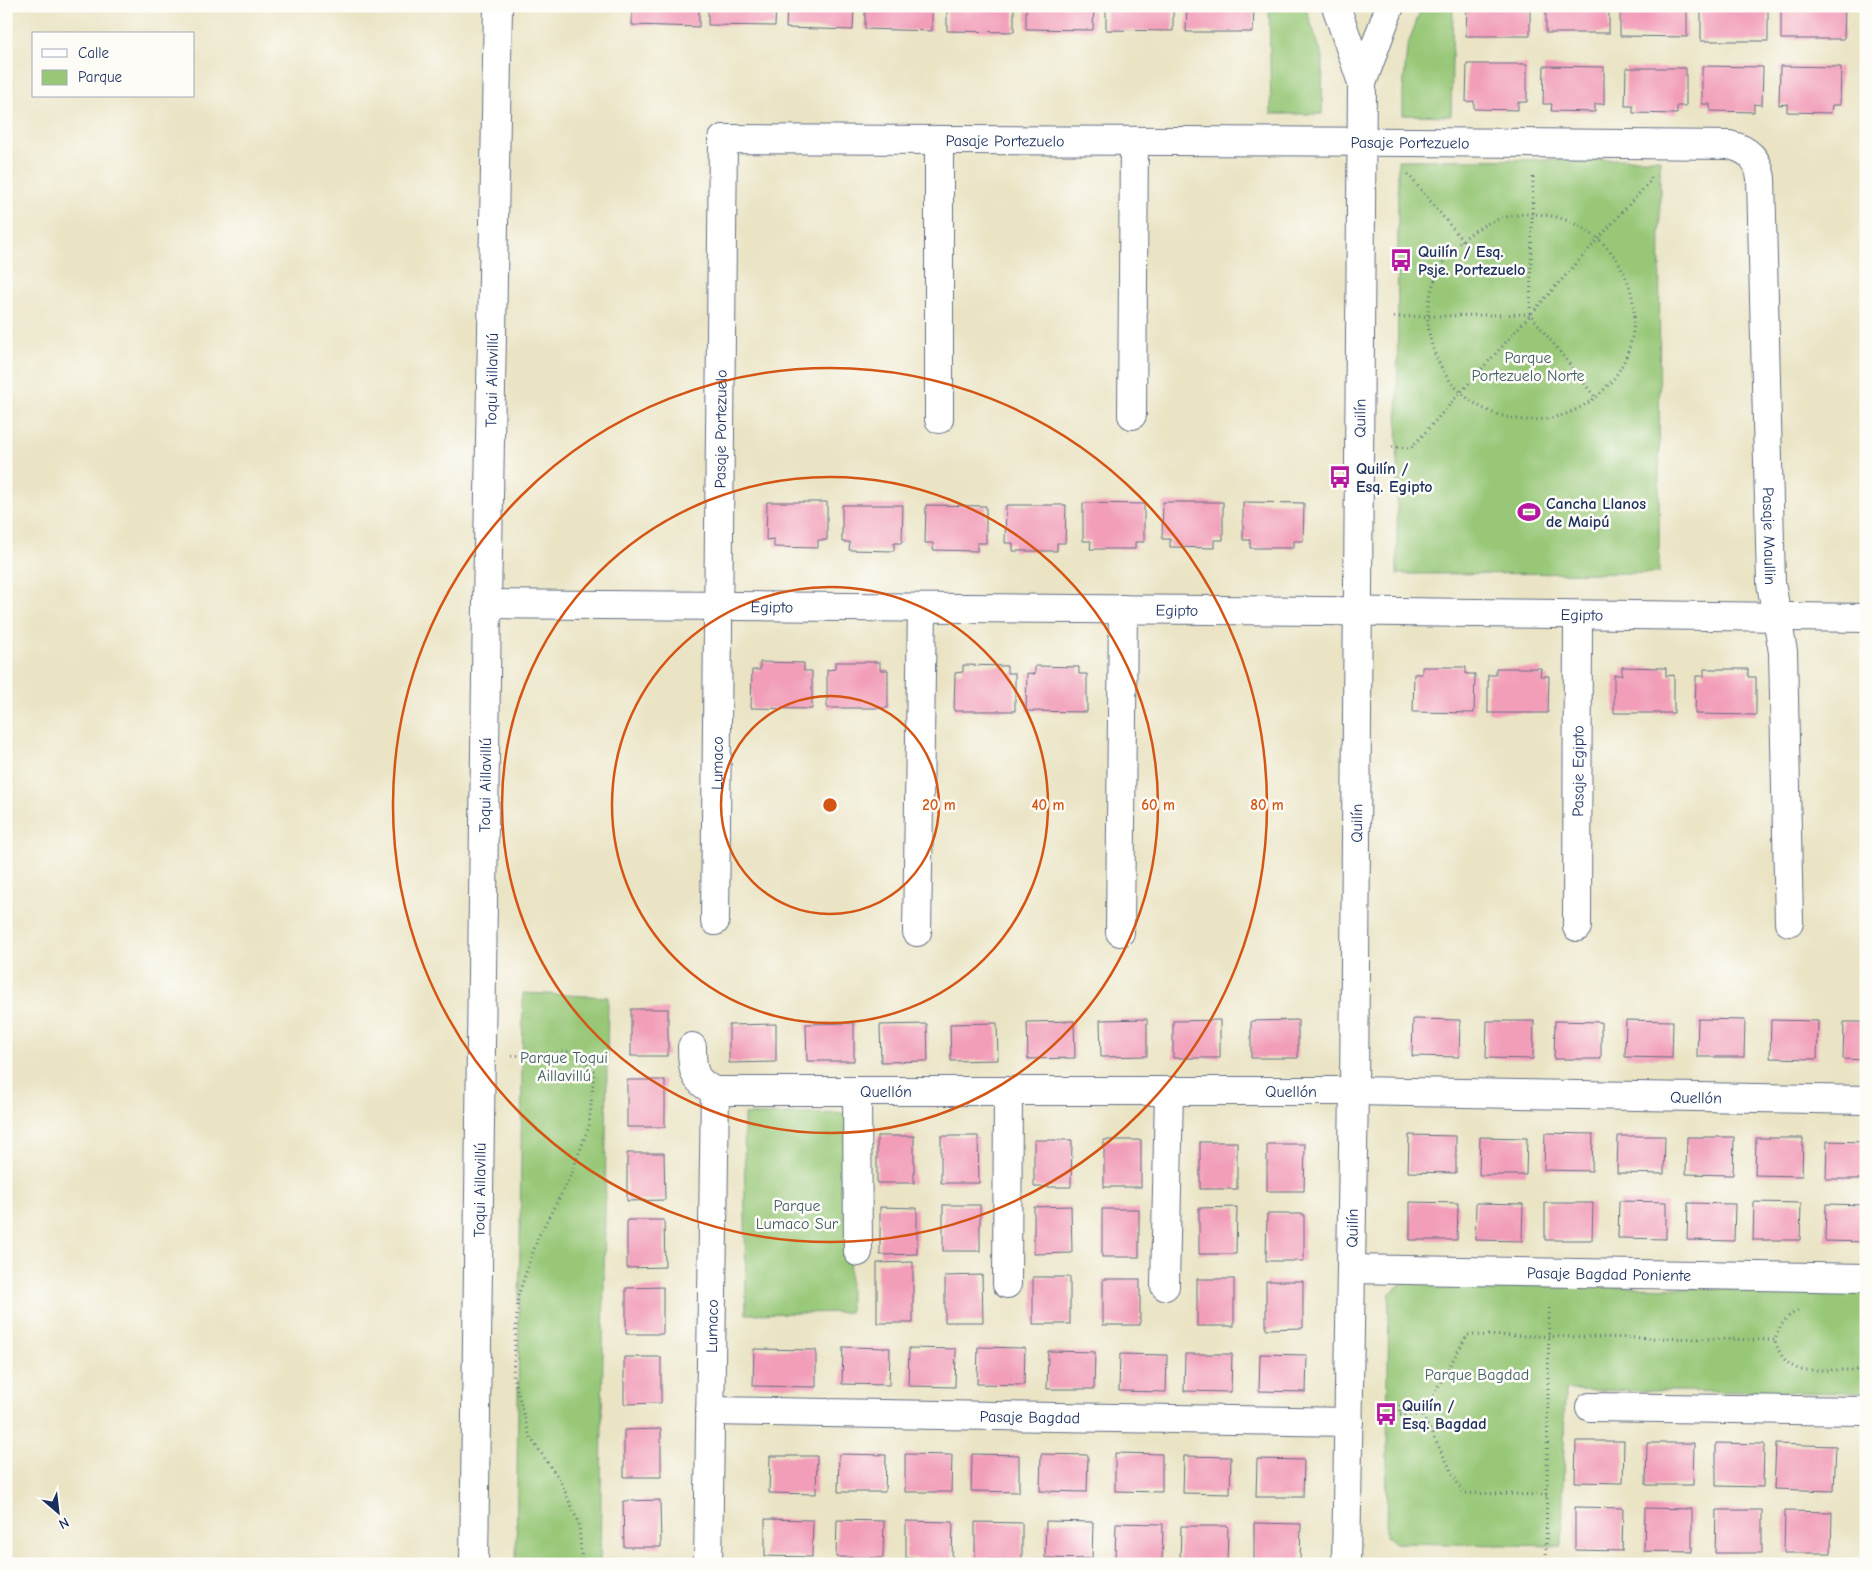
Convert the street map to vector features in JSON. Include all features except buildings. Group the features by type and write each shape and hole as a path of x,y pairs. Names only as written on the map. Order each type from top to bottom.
{"street":[{"name":"Toqui Aillavillú","path":"474,1564 487,604 498,6"},
{"name":"Quilín","path":"1336,6 1362,83"},
{"name":"Quilín","path":"1346,1564 1354,1091 1362,83 1390,6"},
{"name":"Pasaje Portezuelo","path":"718,606 723,139 1729,145 1741,148 1751,154"},
{"path":"939,140 939,419"},
{"path":"1132,415 1134,141"},
{"name":"Pasaje Maullin","path":"1751,154 1757,161 1761,178 1771,583 1782,652 1789,922"},
{"name":"Egipto","path":"487,604 1866,618"},
{"name":"Lumaco","path":"715,921 718,606"},
{"path":"917,932 922,608"},
{"path":"1120,932 1123,609"},
{"name":"Pasaje Egipto","path":"1577,927 1578,614"},
{"path":"692,1047 692,1063 698,1079 704,1086 715,1090"},
{"name":"Lumaco","path":"708,1564 715,1090"},
{"name":"Quellón","path":"715,1090 1354,1091 1866,1100"},
{"path":"1007,1284 1008,1090"},
{"path":"857,1091 858,1252"},
{"path":"1165,1286 1168,1091"},
{"name":"Pasaje Bagdad Poniente","path":"1351,1269 1866,1278"},
{"path":"1590,1407 1866,1411"},
{"name":"Pasaje Bagdad","path":"710,1411 1349,1422"}],"path":[{"path":"1533,143 1530,314 1595,397"},
{"path":"1408,174 1463,241"},
{"path":"1386,447 1410,448 1651,180"},
{"path":"1532,214 1570,220 1599,238 1620,263 1633,294 1635,327 1626,358 1609,386 1583,407 1552,419 1519,421 1487,412 1460,393 1442,371 1430,345 1427,317 1432,284 1448,254 1473,231 1504,217 1532,214"},
{"path":"1388,317 1530,314"},
{"path":"512,1056 576,1051 594,1072 589,1126 569,1180 538,1235 518,1296 513,1376 530,1437 560,1480 579,1524 582,1564"},
{"path":"1546,1564 1550,1273"},
{"path":"1800,1310 1793,1313 1781,1324 1774,1340 1780,1354 1794,1367 1802,1370 1866,1370"},
{"path":"1422,1415 1467,1335 1774,1340"},
{"path":"1374,1404 1400,1404 1400,1415 1422,1415"},
{"path":"1422,1415 1463,1492 1547,1495"}],"green space":[{"path":"1269,6 1305,6 1323,58 1322,114 1271,114"},
{"path":"1422,6 1453,6 1451,116 1403,115 1407,47"},
{"name":"Parque Portezuelo Norte","path":"1660,159 1659,573 1397,574 1398,160"},
{"name":"Parque Toqui Aillavillú","path":"523,993 608,997 600,1564 516,1564"},
{"name":"Parque Lumaco Sur","path":"848,1113 850,1312 746,1314 744,1115"},
{"name":"Parque Bagdad","path":"1403,1282 1866,1292 1866,1393 1565,1390 1562,1546 1395,1543 1386,1536 1389,1294"}],"place":[{"name":"Quilín / Esq. Psje. Portezuelo","path":"1401,260"},
{"name":"Quilín / Esq. Egipto","path":"1340,477"},
{"name":"Cancha Llanos de Maipú","path":"1529,512"},
{"name":"Quilín / Esq. Bagdad","path":"1386,1414"}]}
